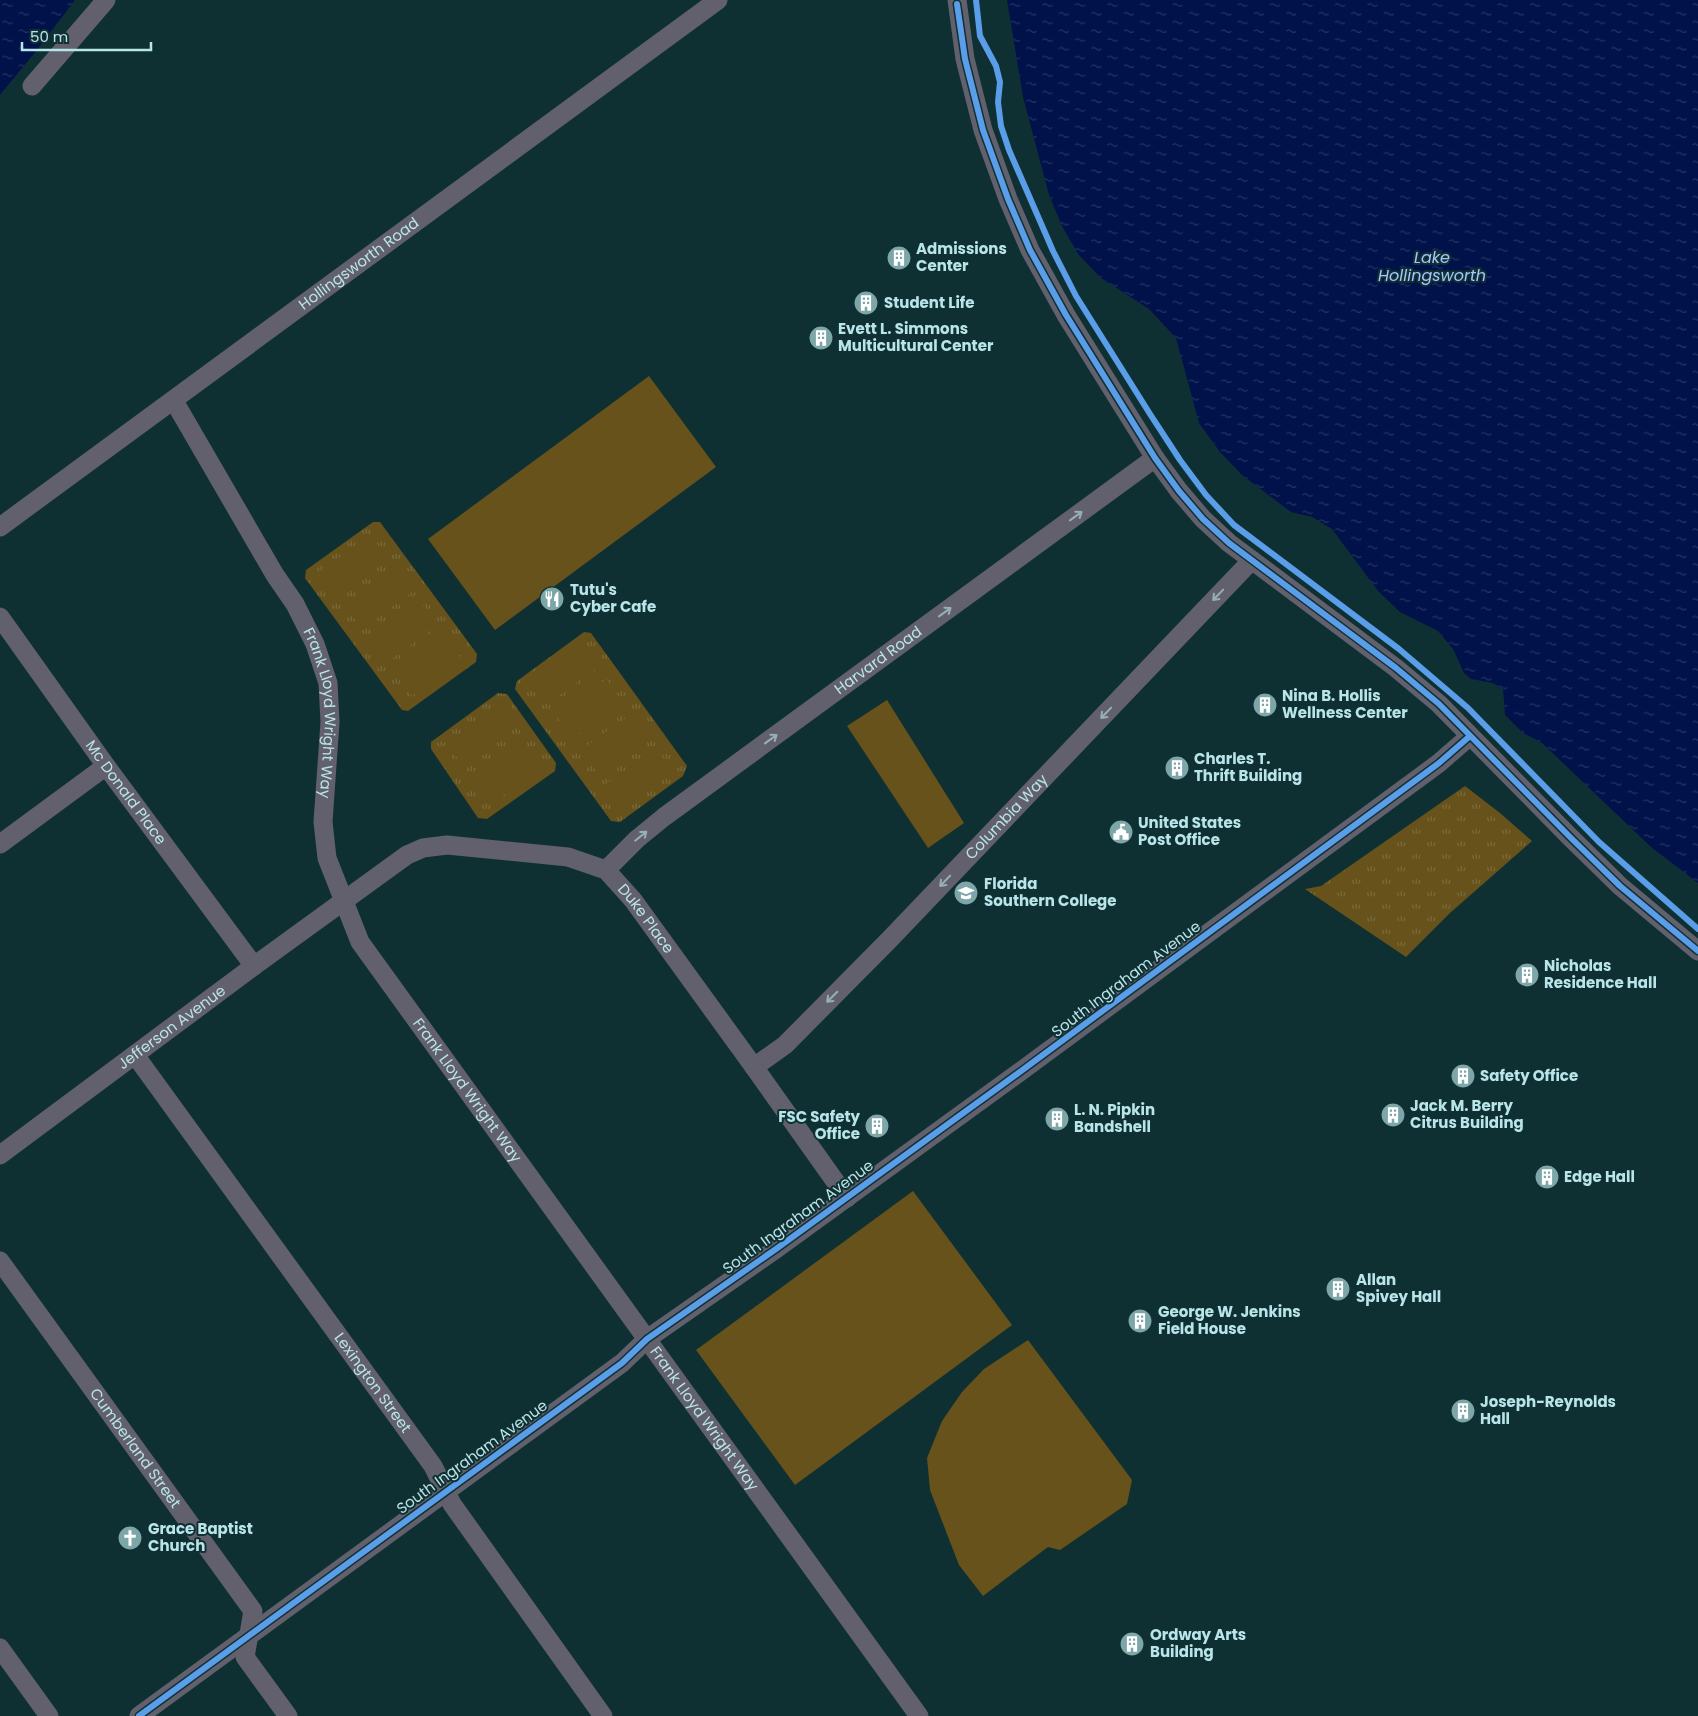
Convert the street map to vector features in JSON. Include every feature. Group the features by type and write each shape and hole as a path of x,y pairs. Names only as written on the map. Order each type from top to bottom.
{"street":[{"path":"32,86 106,0"},
{"name":"Hollingsworth Road","path":"0,528 718,0"},
{"path":"956,1 965,59 983,130 1030,250 1066,316 1155,458 1179,491 1202,518 1229,543 1396,668 1439,704 1608,874 1698,951"},
{"name":"Frank Lloyd Wright Way","path":"174,401 275,575 295,604 316,644 328,683 330,722 323,822 327,858 360,942 919,1716"},
{"name":"Harvard Road","path":"606,870 636,839 664,817 1155,458"},
{"name":"Columbia Way","path":"754,1067 785,1046 1252,560"},
{"name":"Mc Donald Place","path":"0,617 106,766 254,966"},
{"name":"South Ingraham Avenue","path":"140,1716 622,1364 647,1339 847,1198 1048,1052 1439,763 1470,736"},
{"path":"0,844 106,766"},
{"name":"Duke Place","path":"344,900 407,855 424,848 447,845 568,856 606,870 633,900 847,1198"},
{"name":"Jefferson Avenue","path":"0,1155 344,900"},
{"name":"Lexington Street","path":"135,1055 432,1466 452,1504 603,1716"},
{"name":"Cumberland Street","path":"0,1261 253,1611 245,1656 288,1716"},
{"path":"0,1648 49,1716"}],"green space":[{"path":"649,376 716,467 495,630 428,539"},
{"path":"373,522 380,522 477,654 476,662 408,711 402,710 305,578 306,570"},
{"path":"370,535 387,557 337,594 320,571"},
{"path":"395,569 412,592 362,628 345,606"},
{"path":"421,603 437,626 387,662 371,640"},
{"path":"584,632 591,633 687,766 683,776 620,822 611,821 515,689 517,681"},
{"path":"445,637 462,660 412,696 395,674"},
{"path":"581,645 597,668 547,704 531,682"},
{"path":"606,679 622,702 572,738 556,716"},
{"path":"498,693 507,694 556,763 555,771 487,819 478,818 431,749 431,742"},
{"path":"887,700 964,823 928,848 847,726"},
{"path":"497,707 513,729 463,766 447,743"},
{"path":"631,714 648,736 598,773 581,750"},
{"path":"523,746 540,768 490,805 474,782"},
{"path":"656,748 672,770 622,807 606,784"},
{"path":"1465,786 1532,841 1450,913 1406,957 1305,889 1321,886"},
{"path":"913,1191 1012,1325 795,1485 696,1350"},
{"path":"1028,1340 1132,1480 1127,1504 1060,1550 1048,1547 983,1596 959,1565 930,1490 927,1458 942,1421 962,1392 984,1369"}],"water":[{"path":"0,0 75,0 0,95"},
{"name":"Lake Hollingsworth","path":"1007,0 1698,0 1698,883 1651,847 1542,743 1523,733 1505,715 1503,689 1493,683 1471,679 1464,673 1453,649 1438,631 1400,612 1378,591 1332,529 1312,517 1291,512 1242,475 1220,452 1199,423 1176,338 1149,309 1101,278 1078,254 1062,226 1049,195 1023,97"}],"cycle path":[{"path":"976,0 980,36 996,66 1000,82 998,102 1001,126 1009,150 1053,251 1076,296 1180,460 1206,495 1234,525 1399,649 1468,708 1599,842 1698,929"},
{"path":"957,4 965,59 983,130 1008,199 1030,250 1066,315 1155,458 1179,491 1203,519 1229,543 1396,668 1439,704 1620,886 1698,951"},
{"path":"139,1716 622,1363 647,1339 776,1249 1017,1074 1439,763 1470,736"}],"place":[{"name":"Admissions Center","path":"899,258"},
{"name":"Student Life","path":"866,303"},
{"name":"Evett L. Simmons Multicultural Center","path":"821,338"},
{"name":"Tutu's Cyber Cafe","path":"552,599"},
{"name":"Nina B. Hollis Wellness Center","path":"1265,705"},
{"name":"Charles T. Thrift Building","path":"1177,768"},
{"name":"United States Post Office","path":"1121,832"},
{"name":"Florida Southern College","path":"966,893"},
{"name":"Nicholas Residence Hall","path":"1527,975"},
{"name":"Safety Office","path":"1463,1076"},
{"name":"Jack M. Berry Citrus Building","path":"1393,1115"},
{"name":"L. N. Pipkin Bandshell","path":"1057,1119"},
{"name":"FSC Safety Office","path":"877,1126"},
{"name":"Edge Hall","path":"1547,1177"},
{"name":"Allan Spivey Hall","path":"1338,1289"},
{"name":"George W. Jenkins Field House","path":"1140,1321"},
{"name":"Joseph-Reynolds Hall","path":"1463,1411"},
{"name":"Grace Baptist Church","path":"130,1538"},
{"name":"Ordway Arts Building","path":"1132,1644"}]}
